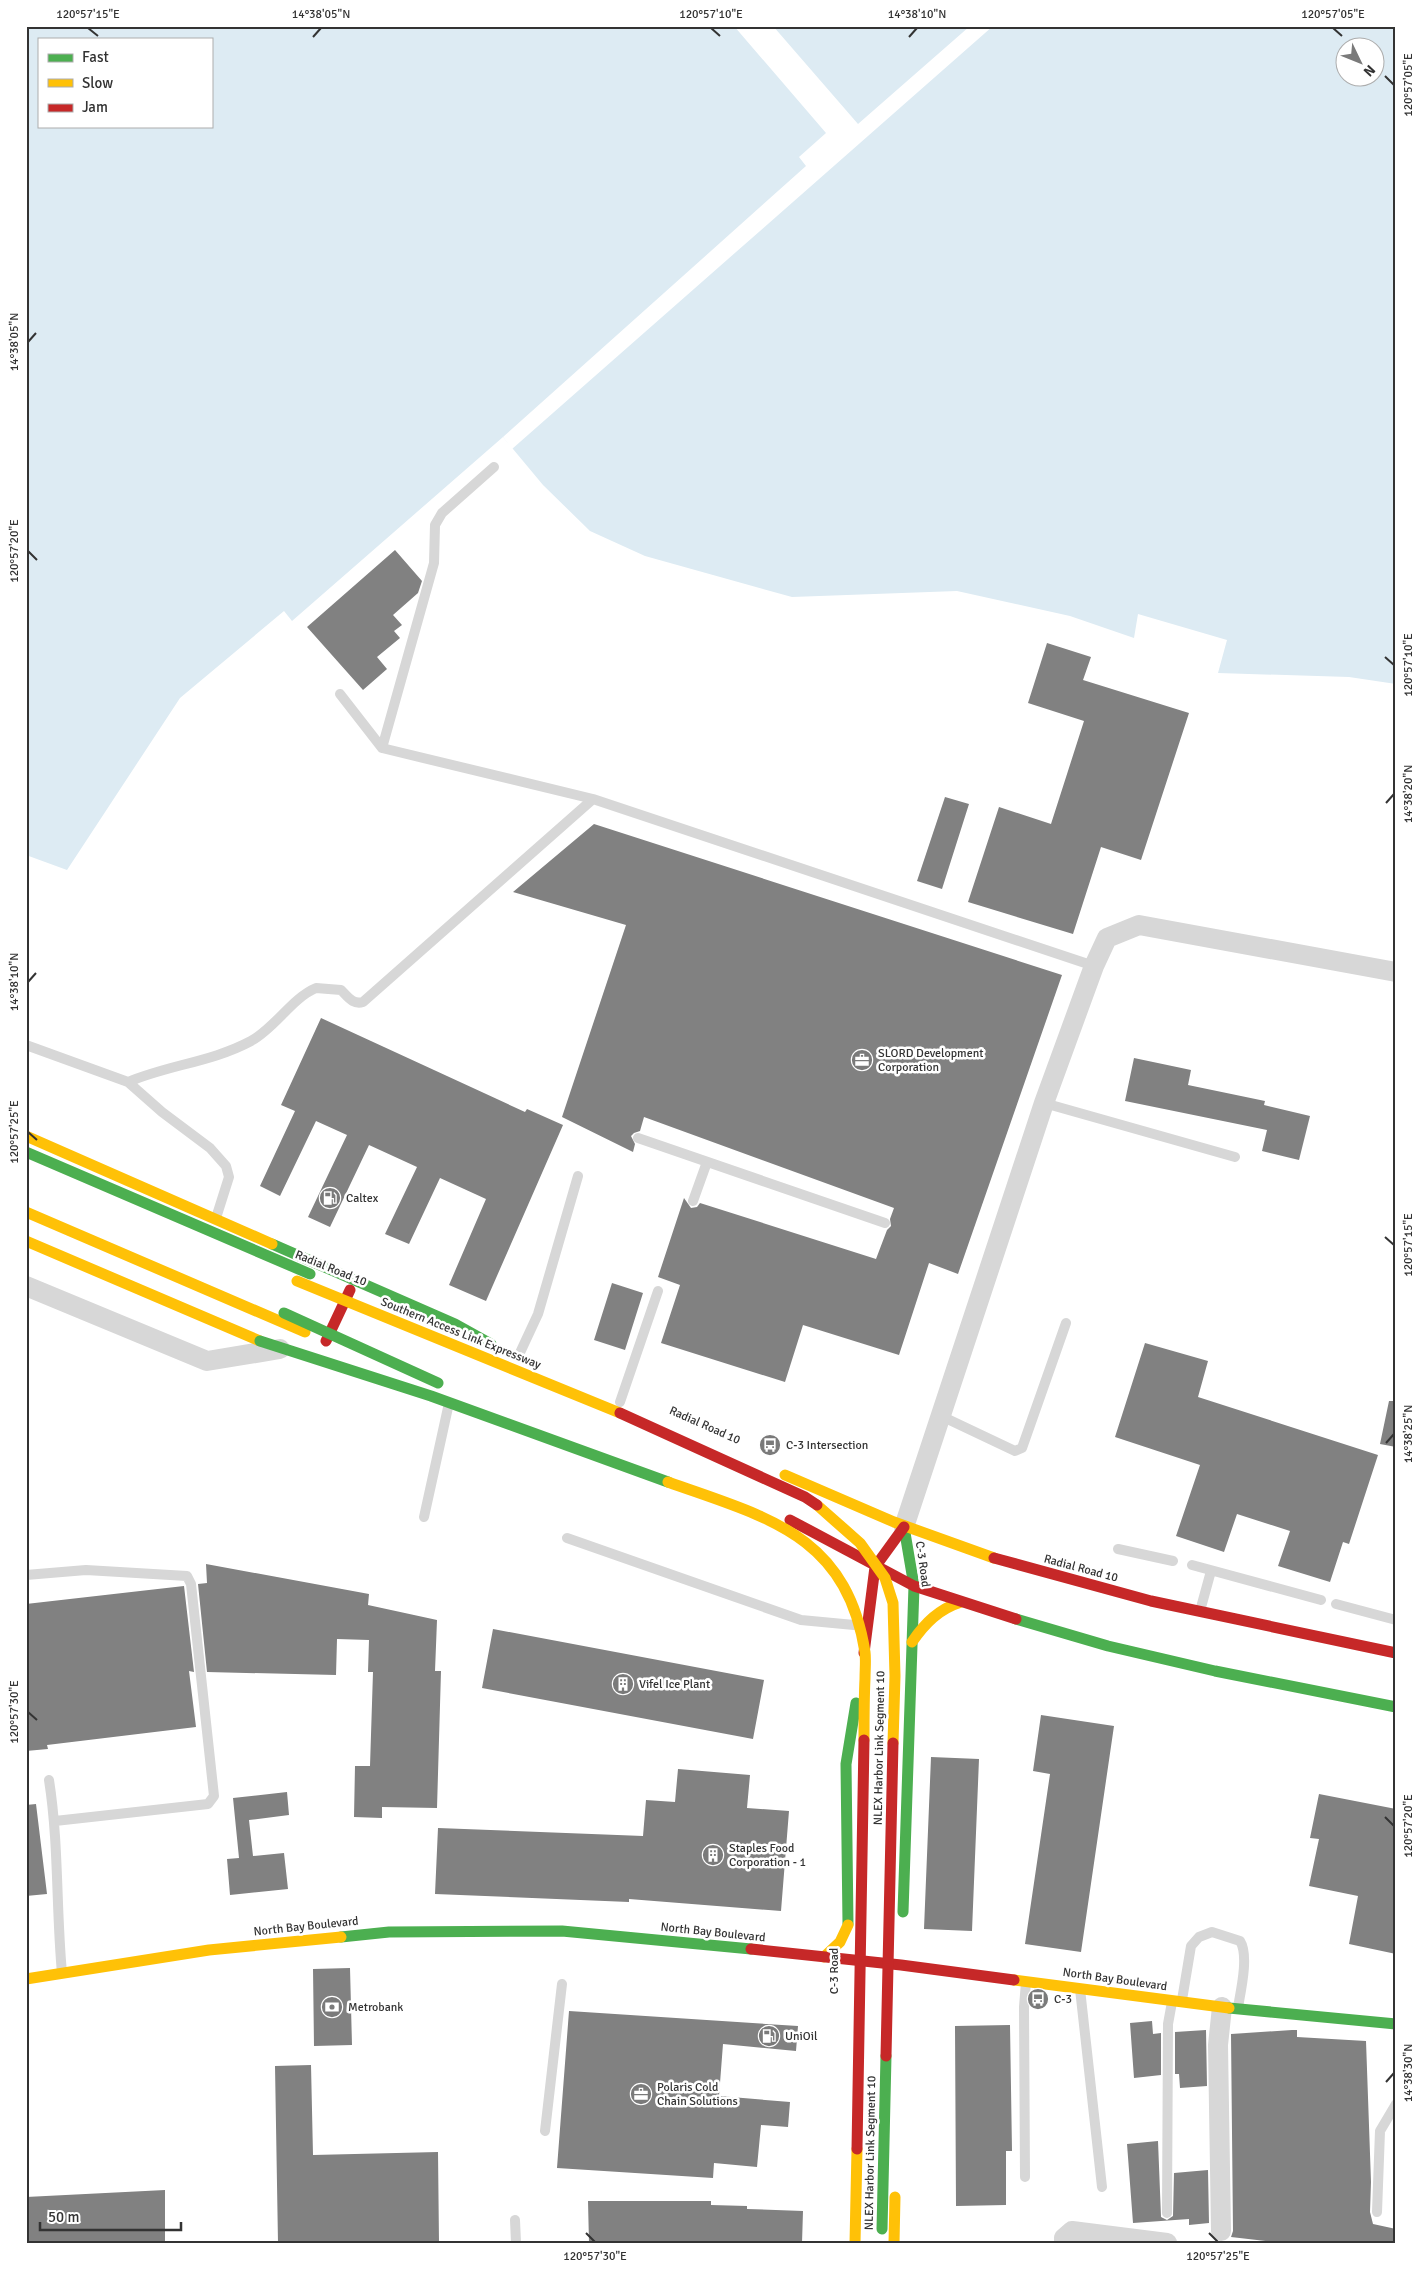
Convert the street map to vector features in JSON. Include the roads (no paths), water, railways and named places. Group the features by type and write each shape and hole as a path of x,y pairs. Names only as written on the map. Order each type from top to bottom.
{"main road":[{"path":"26,1136 455,1324 618,1407"},
{"name":"Radial Road 10","path":"26,1152 212,1233 510,1353"},
{"path":"26,1212 326,1341 448,1388"},
{"path":"26,1241 260,1341 431,1396 596,1455"},
{"name":"Southern Access Link Expressway","path":"297,1281 618,1407"},
{"path":"326,1341 350,1290"},
{"path":"284,1313 448,1388"},
{"name":"Radial Road 10","path":"569,1380 618,1407 766,1466 904,1527 1006,1562 1122,1594 1396,1653"},
{"path":"471,1398 596,1455"},
{"name":"NLEX Harbor Link Segment 10","path":"618,1407 805,1497 822,1508 845,1527 868,1552 885,1578 891,1595 895,1676 882,2243"},
{"path":"516,1414 788,1519 875,1567 914,1586 961,1602 1108,1646 1215,1671 1396,1707"},
{"name":"NLEX Harbor Link Segment 10","path":"596,1455 756,1514 800,1535 832,1565 854,1610 865,1653 866,1667 855,2243"},
{"name":"C-3 Road","path":"848,1964 846,1764 875,1567 904,1527"},
{"name":"C-3 Road","path":"902,1927 914,1586 904,1527"},
{"path":"809,1530 834,1557 854,1587 868,1624"},
{"path":"912,1642 927,1621 934,1615 952,1604 961,1602"},
{"path":"824,1957 840,1942 848,1925"},
{"name":"North Bay Boulevard","path":"26,1979 209,1950 389,1932 562,1932 824,1957 848,1964 901,1965 1230,2008 1396,2024"},
{"name":"C-3 Road","path":"848,1987 848,2243"},
{"path":"894,2243 896,2184"}],"street":[{"path":"904,1527 939,1415 1044,1104 1094,966 1107,938 1139,925 1396,972"},
{"path":"26,1286 207,1361 326,1341"},
{"path":"1221,2230 1218,2045 1230,2008"},
{"path":"1068,2237 1167,2243"}],"lane":[{"path":"382,748 434,563 435,526 442,513 494,467"},
{"path":"340,694 382,748 593,799 1094,966"},
{"path":"128,1082 154,1071 210,1057 254,1040 316,988 341,990 352,1002 358,1004 363,1002 593,799"},
{"path":"26,1045 128,1082 162,1112 210,1148 226,1166 228,1177 212,1233"},
{"path":"1044,1104 1086,1114 1235,1157"},
{"path":"638,1138 885,1223"},
{"path":"693,1201 707,1162"},
{"path":"510,1353 538,1314 578,1176"},
{"path":"618,1407 658,1291"},
{"path":"939,1415 1015,1451 1022,1448 1066,1323"},
{"path":"424,1517 448,1388"},
{"path":"567,1538 801,1620 868,1624"},
{"path":"1118,1549 1173,1561"},
{"path":"1192,1566 1321,1600"},
{"path":"26,1575 86,1570 187,1576 190,1584 214,1796 208,1804 55,1821"},
{"path":"1200,1612 1211,1571"},
{"path":"1336,1604 1396,1620"},
{"path":"49,1780 55,1821 62,1974"},
{"path":"1167,2213 1168,2024 1177,2001 1191,1946 1199,1937 1212,1932 1240,1941 1243,1947 1243,1973 1230,2008"},
{"path":"1025,2177 1024,2007 1026,1981"},
{"path":"545,2131 562,1984"},
{"path":"1080,1988 1102,2187"},
{"path":"1377,2212 1380,2131 1396,2104"},
{"path":"515,2220 516,2243"}],"place":[{"name":"SLORD Development Corporation","path":"862,1060"},
{"name":"Caltex","path":"330,1198"},
{"name":"C-3 Intersection","path":"770,1445"},
{"name":"Vifel Ice Plant","path":"623,1684"},
{"name":"Staples Food Corporation - 1","path":"713,1855"},
{"name":"C-3","path":"1038,1999"},
{"name":"Metrobank","path":"332,2007"},
{"name":"UniOil","path":"769,2036"},
{"name":"Polaris Cold Chain Solutions","path":"641,2094"}]}
